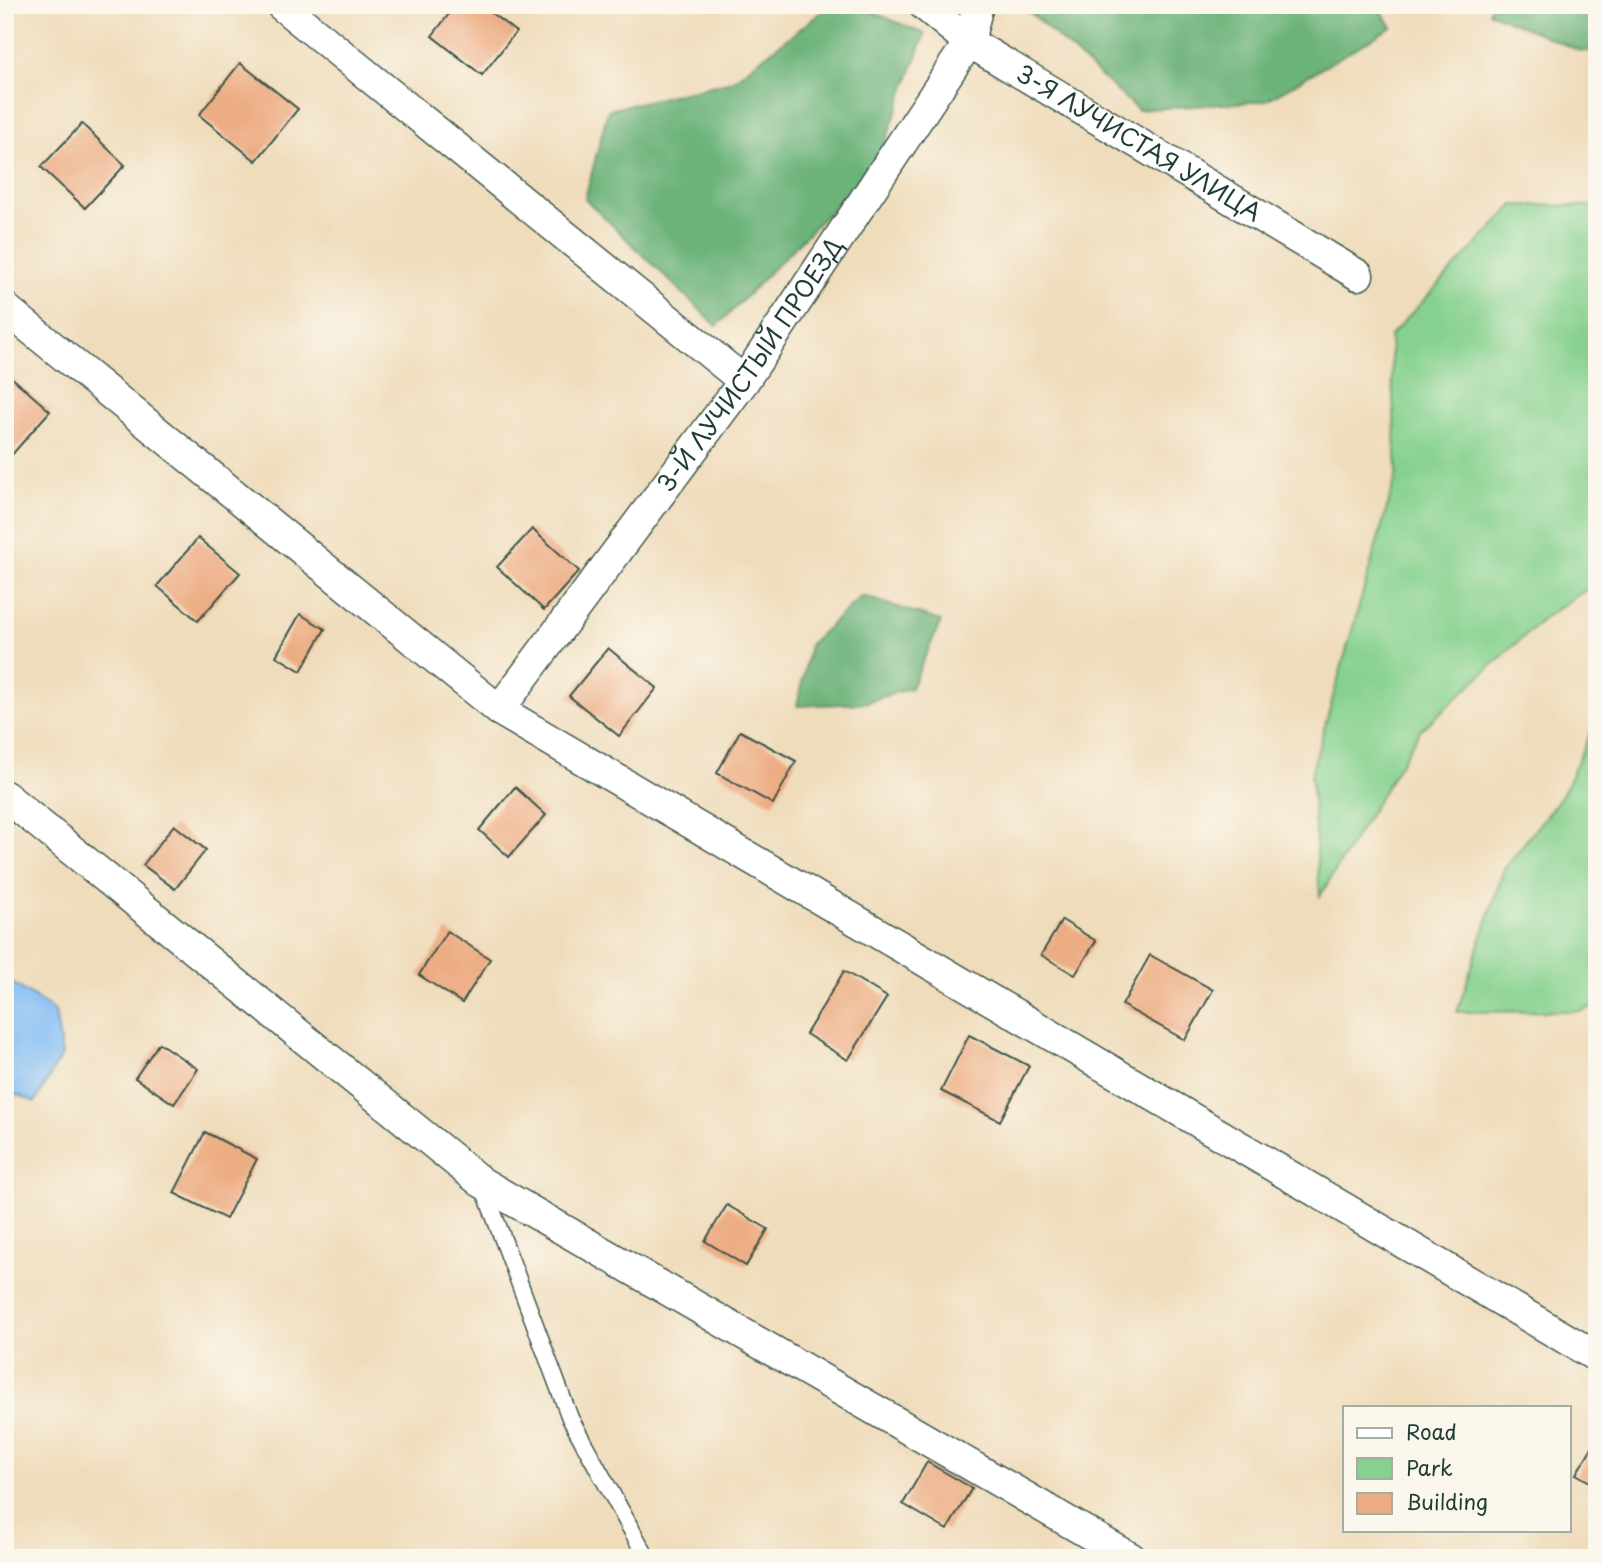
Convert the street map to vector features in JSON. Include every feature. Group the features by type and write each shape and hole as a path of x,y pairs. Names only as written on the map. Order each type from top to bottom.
{"street":[{"path":"281,5 744,381"},
{"name":"3-Я ЛУЧИСТАЯ УЛИЦА","path":"924,5 969,42 1359,275"},
{"name":"3-Й ЛУЧИСТЫЙ ПРОЕЗД","path":"499,710 744,381 969,42 978,5"},
{"path":"5,309 499,710 1597,1357"},
{"path":"5,796 481,1182 1131,1558"}],"lane":[{"path":"481,1182 570,1418 647,1558"}],"green space":[{"path":"831,5 856,5 925,34 878,162 717,326 585,199 608,110 732,81"},
{"path":"1027,5 1377,5 1392,27 1265,101 1138,110 1025,8"},
{"path":"1491,5 1597,5 1597,50 1580,51 1489,12"},
{"path":"1514,205 1597,206 1597,582 1544,618 1420,731 1320,896 1311,774 1397,473 1390,336"},
{"path":"862,596 941,621 911,688 864,703 797,706 810,644"},
{"path":"1597,718 1597,1005 1581,1011 1457,1012 1504,869 1563,794"}],"water":[{"path":"5,978 55,1011 62,1055 35,1102 5,1090"}],"building":[{"path":"456,5 481,5 516,32 482,75 432,36"},
{"path":"240,63 298,109 256,161 199,115"},
{"path":"82,124 125,165 85,208 41,167"},
{"path":"11,377 50,411 9,458 5,454 5,383"},
{"path":"532,529 579,571 544,610 497,567"},
{"path":"198,538 240,573 198,621 157,586"},
{"path":"300,614 325,629 301,671 276,656"},
{"path":"608,648 657,688 619,736 569,696"},
{"path":"740,731 796,761 773,804 717,773"},
{"path":"515,787 546,815 509,857 479,830"},
{"path":"174,825 206,850 175,889 143,865"},
{"path":"1062,920 1096,941 1075,975 1041,955"},
{"path":"447,931 490,959 462,1003 419,975"},
{"path":"1150,955 1213,990 1185,1040 1122,1005"},
{"path":"844,971 887,997 848,1060 806,1034"},
{"path":"969,1035 1029,1066 1000,1121 941,1091"},
{"path":"159,1043 198,1069 174,1104 135,1078"},
{"path":"205,1132 257,1159 226,1219 174,1193"},
{"path":"727,1205 768,1229 746,1266 705,1241"},
{"path":"1597,1439 1597,1486 1576,1474"},
{"path":"927,1462 972,1488 947,1530 903,1504"}]}
